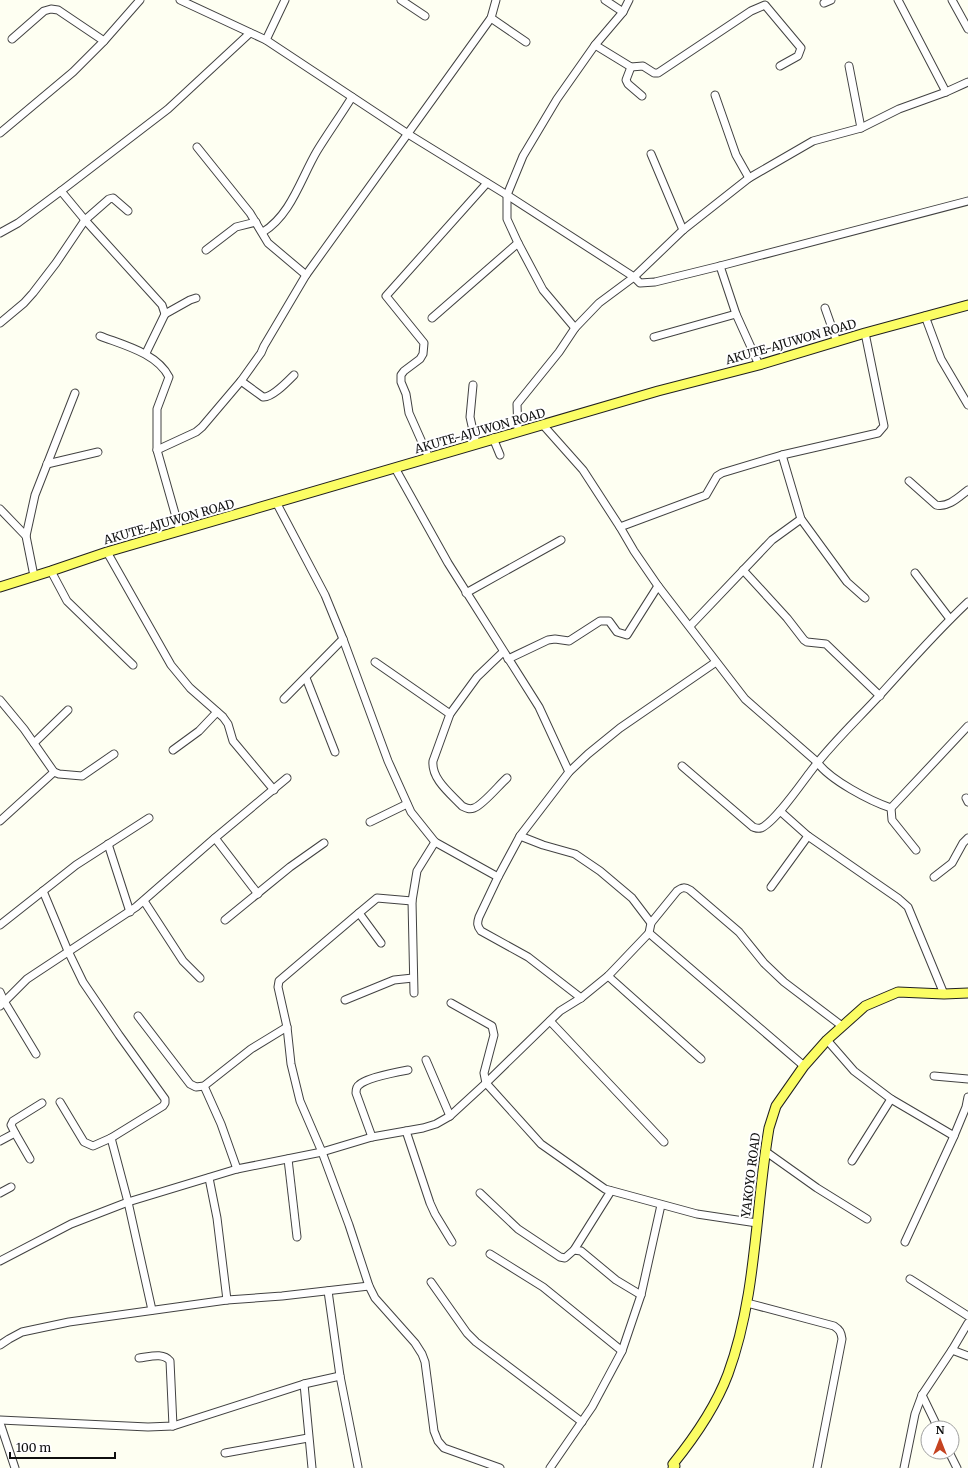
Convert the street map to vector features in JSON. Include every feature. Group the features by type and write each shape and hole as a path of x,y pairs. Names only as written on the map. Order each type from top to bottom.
{"main road":[{"name":"AKUTE-AJUWON ROAD","path":"0,587 107,552 493,438 544,425 658,391 759,365 865,333 968,305"},
{"name":"YAKOYO ROAD","path":"673,1468 675,1466 673,1464 690,1443 711,1409 727,1375 737,1345 747,1303 765,1151 769,1128 776,1106 804,1066 827,1040 865,1006 898,992 944,994 968,993"}],"street":[{"path":"0,133 73,72 104,41 140,0"},
{"path":"180,0 266,40 408,134 507,195 634,277 640,283 647,284 720,266 968,201"},
{"path":"266,40 285,0"},
{"path":"401,0 425,16"},
{"path":"157,450 196,432 241,381 261,353 306,275 491,18 496,0"},
{"path":"604,0 623,12"},
{"path":"575,328 543,290 518,243 507,219 507,195 524,156 557,99 595,45 623,12 629,0"},
{"path":"898,0 946,92"},
{"path":"952,0 968,29"},
{"path":"595,45 631,67 643,66 654,73 661,71 751,10 765,5 801,48 798,56 780,66"},
{"path":"12,39 44,11 51,9 58,10 104,41"},
{"path":"491,18 526,42"},
{"path":"0,233 18,223 168,109 250,33"},
{"path":"849,66 861,128"},
{"path":"631,67 626,80 628,84 642,96"},
{"path":"518,432 517,404 559,352 575,328 599,303 634,277 683,230 749,178 813,141 861,128 899,108 946,92 968,82"},
{"path":"715,95 736,155 749,178"},
{"path":"263,232 272,226 284,210 317,151 352,97"},
{"path":"197,147 256,222 268,243 306,275"},
{"path":"651,154 683,230"},
{"path":"429,458 409,413 406,394 401,382 401,375 404,371 420,359 423,354 424,343 386,296 487,183"},
{"path":"61,191 85,220 162,305 165,314"},
{"path":"0,323 24,303 33,293 56,263 85,220 109,199 113,198 128,211"},
{"path":"206,250 236,227 256,222"},
{"path":"432,318 518,243"},
{"path":"720,266 736,314 759,365"},
{"path":"146,353 165,314 196,298"},
{"path":"825,308 838,342"},
{"path":"654,337 736,314"},
{"path":"925,316 941,359 968,405"},
{"path":"620,527 706,495 717,476 722,473 782,455 878,433 884,426 865,333"},
{"path":"100,336 146,353 166,372 169,377 157,409 157,450 180,531"},
{"path":"241,381 265,398 271,395 294,375"},
{"path":"472,385 470,417 476,444"},
{"path":"34,576 26,536 35,495 74,393"},
{"path":"544,425 583,470 658,586 745,699 817,762 822,769 879,804 890,808"},
{"path":"493,438 500,455"},
{"path":"47,464 98,452"},
{"path":"782,455 801,518 847,582 865,598"},
{"path":"395,468 466,593 539,707 569,772"},
{"path":"909,481 936,505 942,507 968,490"},
{"path":"276,502 325,595 343,639 388,762 411,812 435,842 498,877"},
{"path":"0,510 26,536"},
{"path":"690,626 772,540 801,518"},
{"path":"466,593 561,540"},
{"path":"107,552 171,665 190,688 228,724 233,740 274,790"},
{"path":"743,570 787,618 804,640 807,642 826,644 880,696"},
{"path":"51,571 70,605 134,665"},
{"path":"915,573 950,619"},
{"path":"508,659 548,640 555,639 569,641 600,621 609,621 617,632 627,635 658,586"},
{"path":"682,766 752,827 763,827 780,811 817,762 857,718 880,696 950,619 968,602"},
{"path":"284,699 343,639"},
{"path":"503,652 477,677 450,714 432,767 439,780 457,801 467,809 473,809 479,805 507,778"},
{"path":"374,662 450,714"},
{"path":"581,998 528,957 481,931 478,927 479,917 520,836 569,772 588,754 620,728 716,662"},
{"path":"306,678 335,752"},
{"path":"0,700 34,742 54,772 59,774 82,776 114,754"},
{"path":"34,742 68,710"},
{"path":"173,750 199,731 217,712"},
{"path":"890,808 968,726"},
{"path":"0,821 54,772"},
{"path":"2,1004 27,979 130,912 144,901 215,838 287,778"},
{"path":"370,822 407,804"},
{"path":"890,808 892,820 916,850"},
{"path":"780,811 808,836 899,898 908,907 944,994"},
{"path":"0,925 76,865 149,818"},
{"path":"520,836 543,845 576,854 600,871 632,898 651,923"},
{"path":"771,887 808,836"},
{"path":"215,838 258,894"},
{"path":"934,877 952,863 963,843 968,838"},
{"path":"414,993 412,901 417,871 435,842"},
{"path":"226,920 290,866 324,843"},
{"path":"108,844 130,912"},
{"path":"0,1261 71,1224 128,1202 237,1169 322,1152 372,1137 436,1124 450,1116 560,1011 581,998 608,976 649,933 651,923 680,888 686,887 739,932 764,963 784,982 842,1026"},
{"path":"43,891 68,952 83,982 165,1099 163,1106 111,1138 94,1146 84,1142 60,1102"},
{"path":"412,901 377,898 279,981 278,987 287,1027 291,1064 300,1101 322,1152 374,1298 415,1343 422,1354 425,1362 434,1431 438,1441 444,1448 500,1468"},
{"path":"144,901 183,961 200,978"},
{"path":"359,914 381,943"},
{"path":"649,933 804,1066"},
{"path":"608,976 700,1059"},
{"path":"345,1000 394,980 414,978"},
{"path":"0,992 2,1004 36,1054"},
{"path":"451,1003 492,1026 494,1029 493,1040 484,1073 486,1083 541,1144 611,1191 697,1214 757,1223"},
{"path":"138,1016 190,1084 196,1087 204,1086 252,1049 287,1027"},
{"path":"550,1021 664,1142"},
{"path":"827,1040 854,1071 891,1099 954,1136"},
{"path":"426,1060 450,1116"},
{"path":"372,1137 356,1093 356,1088 360,1084 369,1080 408,1070"},
{"path":"934,1076 968,1079"},
{"path":"204,1086 221,1124 237,1169"},
{"path":"905,1242 967,1107 968,1097"},
{"path":"852,1161 891,1099"},
{"path":"30,1159 11,1127 11,1123 42,1103"},
{"path":"406,1131 434,1214 452,1242"},
{"path":"0,1141 15,1133"},
{"path":"111,1138 128,1202 152,1310"},
{"path":"765,1151 817,1188 867,1219"},
{"path":"288,1159 297,1237"},
{"path":"209,1178 217,1218 227,1300"},
{"path":"0,1193 11,1187"},
{"path":"480,1193 518,1229 560,1257 565,1258 574,1250 611,1191"},
{"path":"550,1468 592,1407 622,1351 641,1296 661,1205"},
{"path":"574,1250 581,1251 616,1280 641,1296"},
{"path":"490,1254 543,1288 622,1351"},
{"path":"910,1279 968,1316"},
{"path":"431,1282 467,1333 582,1422"},
{"path":"0,1345 22,1332 69,1322 227,1300 282,1296 369,1286"},
{"path":"328,1291 340,1376 358,1467"},
{"path":"747,1303 834,1326 840,1329 842,1339 817,1468"},
{"path":"904,1468 915,1414 922,1394 952,1350 968,1323"},
{"path":"952,1350 968,1356"},
{"path":"139,1358 161,1356 167,1357 170,1360 173,1426"},
{"path":"15,1468 0,1422 148,1427 173,1426 304,1384 340,1376"},
{"path":"304,1384 312,1468"},
{"path":"922,1394 934,1420"},
{"path":"225,1454 308,1438"}]}
